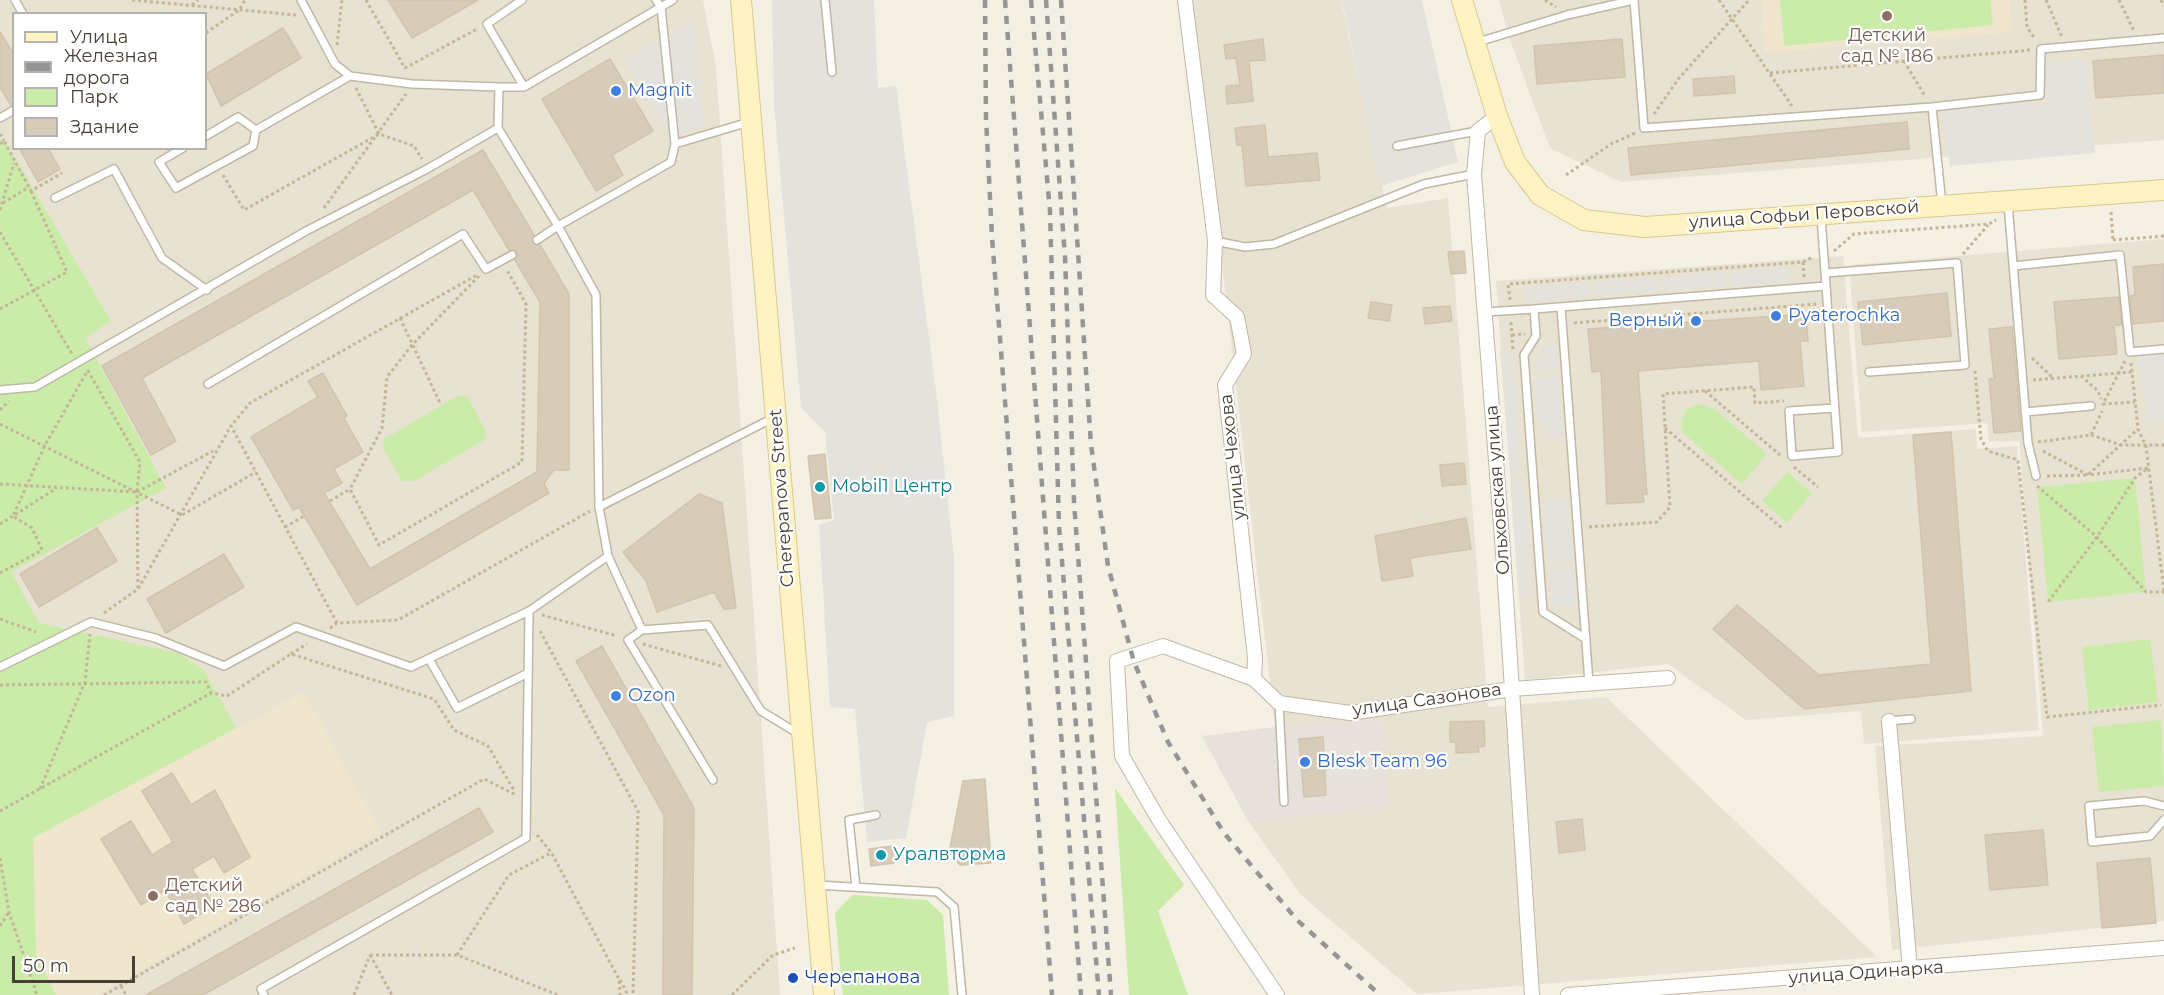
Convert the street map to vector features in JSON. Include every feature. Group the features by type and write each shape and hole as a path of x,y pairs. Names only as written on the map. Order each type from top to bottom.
{"main road":[{"name":"Cherepanova Street","path":"741,0 824,995"},
{"path":"1462,0 1497,116"},
{"name":"улица Софьи Перовской","path":"1497,116 1515,162 1540,195 1584,220 1645,227 2164,190"}],"street":[{"name":"улица Чехова","path":"1185,0 1215,241 1214,295 1237,317 1244,354 1225,385 1256,658 1254,679"},
{"path":"1478,131 1497,116"},
{"name":"Ольховская улица","path":"1478,131 1474,174 1532,995"},
{"path":"1277,995 1159,820 1122,756 1117,661 1163,646 1254,679 1279,703"},
{"name":"улица Сазонова","path":"1279,703 1350,713 1512,689 1668,678"},
{"path":"1889,721 1910,970"},
{"name":"улица Одинарка","path":"1568,995 1910,970 2164,948"}],"lane":[{"path":"301,0 335,64 350,76 412,84 500,87 524,87 658,4 673,0"},
{"path":"522,0 487,24 524,87"},
{"path":"825,0 832,72"},
{"path":"1476,42 1567,15 1634,0 1644,128 1932,107 2040,94 2041,49 2164,38"},
{"path":"537,240 671,162 675,144 658,4"},
{"path":"180,150 159,162 176,188 252,146 256,130 350,76"},
{"path":"500,87 498,128 558,226 596,295 599,507 608,556 642,630"},
{"path":"1932,107 1942,205"},
{"path":"207,135 238,117 256,130"},
{"path":"675,144 751,121"},
{"path":"0,390 35,387 306,231 427,169 498,128"},
{"path":"1397,146 1478,131"},
{"path":"55,198 114,169 162,258 207,290"},
{"path":"1215,241 1245,247 1274,244 1424,184 1474,174"},
{"path":"2008,201 2028,443 2036,476"},
{"path":"1820,215 1826,286 1835,408 1838,452 1792,456 1789,411 1835,408"},
{"path":"208,384 464,234 486,269 512,255"},
{"path":"2013,266 2120,255 2130,352 2164,349"},
{"path":"1825,273 1957,263 1965,365 1869,372"},
{"path":"1485,312 1826,286"},
{"path":"1561,307 1589,683"},
{"path":"1534,309 1536,336 1524,355 1543,612 1586,639"},
{"path":"2025,412 2091,406"},
{"path":"599,507 776,416"},
{"path":"0,667 91,622 155,638 224,666 296,627 322,634 411,668 529,611 608,556"},
{"path":"264,995 261,989 526,838 529,611"},
{"path":"712,780 628,640 642,630 708,625 761,711 802,736"},
{"path":"429,659 457,708 528,673"},
{"path":"1279,703 1284,802"},
{"path":"1889,721 1911,719"},
{"path":"2164,806 2144,801 2089,806 2092,842 2150,837 2164,820"},
{"path":"856,887 849,820 876,815"},
{"path":"815,885 937,892 954,907 962,995"}],"path":[{"path":"132,0 310,16"},
{"path":"165,0 171,4"},
{"path":"192,5 198,0"},
{"path":"207,32 238,10 245,0"},
{"path":"335,64 342,0"},
{"path":"366,0 405,68 487,24"},
{"path":"1719,0 1800,117"},
{"path":"1566,175 1611,144 1644,128 1679,78 1749,0"},
{"path":"1770,74 2041,49 2027,27 2025,0"},
{"path":"2046,0 2067,47"},
{"path":"2119,0 2139,41"},
{"path":"2161,0 2164,6"},
{"path":"1904,62 1932,107"},
{"path":"350,76 379,134 414,146 427,169"},
{"path":"306,231 379,134 412,84"},
{"path":"0,134 2,143 30,189 67,272 0,309"},
{"path":"218,166 244,210 379,134"},
{"path":"1,206 15,161"},
{"path":"1,206 62,173"},
{"path":"2111,211 2114,255"},
{"path":"1957,263 1989,224"},
{"path":"0,232 76,362 88,370 140,462 137,492 138,590"},
{"path":"2113,240 2164,236"},
{"path":"350,489 379,545 522,462 526,304 502,261"},
{"path":"1514,358 1508,284 1803,262"},
{"path":"39,791 85,682 91,622 138,590 182,515 214,450 250,402 486,269"},
{"path":"330,501 350,489 382,428 387,377 412,345 486,269"},
{"path":"1575,330 1574,322 1818,304 1819,315"},
{"path":"400,318 441,405"},
{"path":"2020,347 2053,378"},
{"path":"2091,435 2118,372 2130,352"},
{"path":"2130,352 2138,429 2146,446 2164,592 2146,592 2097,537 2037,488 2036,476 2088,475 2148,468"},
{"path":"78,376 88,370"},
{"path":"13,516 45,445 88,370"},
{"path":"2023,381 2132,372"},
{"path":"2081,376 2098,391 2103,404"},
{"path":"1589,527 1657,522 1670,507 1663,394 1754,387 1755,403 1790,400"},
{"path":"1705,391 1783,458"},
{"path":"0,401 18,399"},
{"path":"0,410 10,400"},
{"path":"2103,404 2136,402"},
{"path":"0,424 182,515"},
{"path":"231,426 337,623"},
{"path":"1665,428 1782,528"},
{"path":"2088,475 2138,429"},
{"path":"2028,443 2091,435 2121,445 2164,445"},
{"path":"1981,439 1988,451 2018,460 2047,717 2161,705"},
{"path":"2028,443 2088,475"},
{"path":"0,484 137,492 214,450"},
{"path":"1792,465 1818,487"},
{"path":"2048,602 2097,537 2135,478 2148,468"},
{"path":"182,515 256,472"},
{"path":"0,524 59,488"},
{"path":"0,811 211,693 227,696 337,623 398,620 599,507"},
{"path":"0,573 42,550 32,528 13,516"},
{"path":"285,527 304,516"},
{"path":"1588,516 1590,538"},
{"path":"529,611 638,810 633,995"},
{"path":"0,619 36,632"},
{"path":"291,654 434,699 454,730 488,746 517,796 526,823 551,852 628,995"},
{"path":"0,685 206,682 211,693"},
{"path":"104,995 484,779 517,796"},
{"path":"457,955 509,875 551,852"},
{"path":"0,858 9,912 37,995"},
{"path":"0,926 9,912"},
{"path":"732,995 773,955 795,948"},
{"path":"370,955 457,955 558,995"},
{"path":"354,995 370,955"},
{"path":"370,955 392,995"},
{"path":"619,979 620,995"},
{"path":"121,986 126,995"}],"shaded area":[{"path":"0,0 703,0 716,67 780,995 0,995"},
{"path":"772,0 874,0 878,88 896,86 936,391 954,558 954,716 927,722 906,838 867,842 855,709 830,707 819,525 834,520 825,432 801,407 774,104"},
{"path":"1192,0 1341,0 1387,208 1448,198 1488,707 1606,697 1877,957 1417,994 1300,894 1248,821 1388,807 1382,720 1275,727"},
{"path":"1342,0 1422,0 1458,162 1381,186"},
{"path":"1499,0 2164,0 2164,140 1621,182 1550,148 1509,37"},
{"name":"Детский сад № 186","path":"1761,0 2010,0 2013,32 1765,53"},
{"path":"692,22 704,126 669,137 626,59"},
{"path":"2084,60 2095,153 1950,166 1941,111 2048,102 2045,64"},
{"path":"2164,239 2164,921 1892,950 1875,746 2043,736 2019,441 1989,442 1987,423 1862,432 1849,265"},
{"path":"1843,256 1858,438 1976,429 1977,449 2017,446 2039,730 1864,744 1861,711 1746,720 1668,664 1525,680 1496,281"},
{"path":"1788,267 1789,281 1731,285 1730,272"},
{"path":"1724,272 1725,286 1664,290 1663,277"},
{"path":"1657,277 1658,291 1597,295 1596,282"},
{"path":"1590,282 1591,296 1526,301 1525,287"},
{"path":"1556,345 1558,369 1534,371 1533,359 1544,358 1543,346"},
{"path":"1512,349 1521,472 1510,473 1500,350"},
{"path":"2164,353 2164,420 2148,422 2140,356"},
{"path":"1558,377 1563,438 1549,439 1548,421 1538,421 1534,378"},
{"path":"1522,478 1531,599 1519,600 1510,479"},
{"path":"1568,499 1572,560 1548,561 1544,501"},
{"path":"1572,567 1575,603 1551,605 1549,568"},
{"name":"Детский сад № 286","path":"304,692 381,833 97,995 56,995 36,954 33,838"},
{"path":"1382,720 1388,807 1248,821 1202,736 1275,727"}],"green space":[{"name":"Детский сад № 186","path":"1780,0 1990,0 1993,25 1784,46"},
{"path":"4,139 111,321 85,338 166,488 11,572 39,623 178,653 204,670 236,728 33,838 36,954 56,995 0,995 0,141"},
{"path":"459,395 468,397 485,430 486,439 414,481 402,481 383,448 384,439"},
{"path":"1700,404 1713,408 1767,454 1742,484 1683,433 1681,426 1684,413 1688,408"},
{"path":"1787,472 1812,493 1787,523 1762,501"},
{"path":"2135,478 2146,592 2048,602 2037,487"},
{"path":"2150,639 2158,702 2089,710 2082,647"},
{"path":"2161,720 2164,786 2099,792 2092,727"},
{"path":"1115,788 1184,885 1158,911 1188,995 1129,995"},
{"path":"852,895 927,900 943,915 949,995 843,995 835,913"}],"building":[{"path":"388,0 478,0 412,38"},
{"path":"283,28 301,58 221,106 207,73"},
{"path":"0,32 12,52 12,105 0,87"},
{"path":"1263,39 1265,60 1249,61 1253,101 1227,104 1226,86 1240,85 1236,58 1226,59 1224,45"},
{"path":"1622,39 1625,77 1537,84 1534,46"},
{"path":"2164,55 2164,93 2096,98 2093,61"},
{"path":"610,59 653,131 612,155 623,175 596,191 542,99"},
{"path":"1734,76 1735,93 1694,96 1693,79"},
{"path":"1907,122 1909,149 1631,175 1628,148"},
{"path":"1265,125 1268,157 1317,153 1320,180 1246,186 1242,145 1237,145 1235,128"},
{"path":"20,150 49,150 60,169 38,182"},
{"path":"483,150 534,235 532,243 540,245 569,294 569,470 554,470 544,483 549,493 357,605 299,507 293,510 251,437 318,397 308,381 323,373 347,416 344,418 363,452 334,469 342,483 324,493 370,569 537,472 540,302 515,260 517,252 509,250 473,190 142,378 176,441 151,455 102,366"},
{"path":"1464,251 1466,273 1451,274 1448,252"},
{"path":"2164,264 2164,321 2133,324 2130,296 2135,295 2133,267"},
{"path":"1947,293 1951,336 1863,345 1858,302"},
{"path":"2119,297 2122,325 2114,325 2117,354 2059,359 2054,302"},
{"path":"1371,302 1392,305 1389,321 1368,318"},
{"path":"1450,306 1452,321 1425,324 1423,308"},
{"path":"1806,314 1808,341 1800,341 1804,386 1761,390 1759,361 1638,371 1647,494 1643,494 1644,502 1607,504 1601,371 1592,372 1588,329"},
{"path":"2012,327 2021,431 1994,433 1989,379 1994,379 1989,329"},
{"path":"1951,432 1971,691 1804,709 1713,629 1737,605 1819,675 1931,664 1913,435"},
{"name":"Mobil1 Центр","path":"825,454 831,518 815,519 808,456"},
{"path":"1464,463 1466,484 1442,486 1440,465"},
{"path":"699,494 722,503 736,608 724,609 714,592 657,612 646,581 623,552"},
{"path":"1466,518 1471,549 1410,558 1413,576 1382,581 1375,536"},
{"path":"97,528 117,561 39,607 20,574"},
{"path":"224,554 244,587 166,633 147,599"},
{"path":"602,646 694,808 692,995 663,995 664,815 576,661"},
{"path":"1484,721 1485,746 1478,747 1479,752 1456,753 1456,742 1450,742 1450,722"},
{"path":"1323,737 1326,795 1304,797 1299,739"},
{"path":"172,773 191,805 215,790 250,857 224,873 214,856 192,869 214,906 184,924 165,890 141,905 101,839 131,821 152,855 173,842 142,791"},
{"path":"985,779 991,863 960,865 949,853 963,781"},
{"path":"479,808 493,832 203,995 146,995"},
{"path":"1582,819 1585,850 1559,853 1556,822"},
{"path":"2043,830 2048,885 1990,890 1985,835"},
{"name":"Уралвторма","path":"892,846 894,863 871,866 869,849"},
{"path":"2150,858 2156,923 2102,928 2097,863"}],"railway":[{"path":"985,0 986,118 992,237 1052,995"},
{"path":"1005,0 1081,995"},
{"path":"1031,0 1050,211 1059,526 1099,995"},
{"path":"1046,0 1065,257 1074,502 1111,995"},
{"path":"1061,0 1091,445 1108,566 1134,662 1168,742 1224,833 1297,920 1380,995"}],"place":[{"name":"Детский сад № 186","path":"1887,16"},
{"name":"Magnit","path":"616,91"},
{"name":"Pyaterochka","path":"1776,316"},
{"name":"Верный","path":"1696,321"},
{"name":"Mobil1 Центр","path":"820,487"},
{"name":"Ozon","path":"616,696"},
{"name":"Blesk Team 96","path":"1305,762"},
{"name":"Уралвторма","path":"881,855"},
{"name":"Детский сад № 286","path":"153,896"},
{"name":"Черепанова","path":"793,978"}]}
